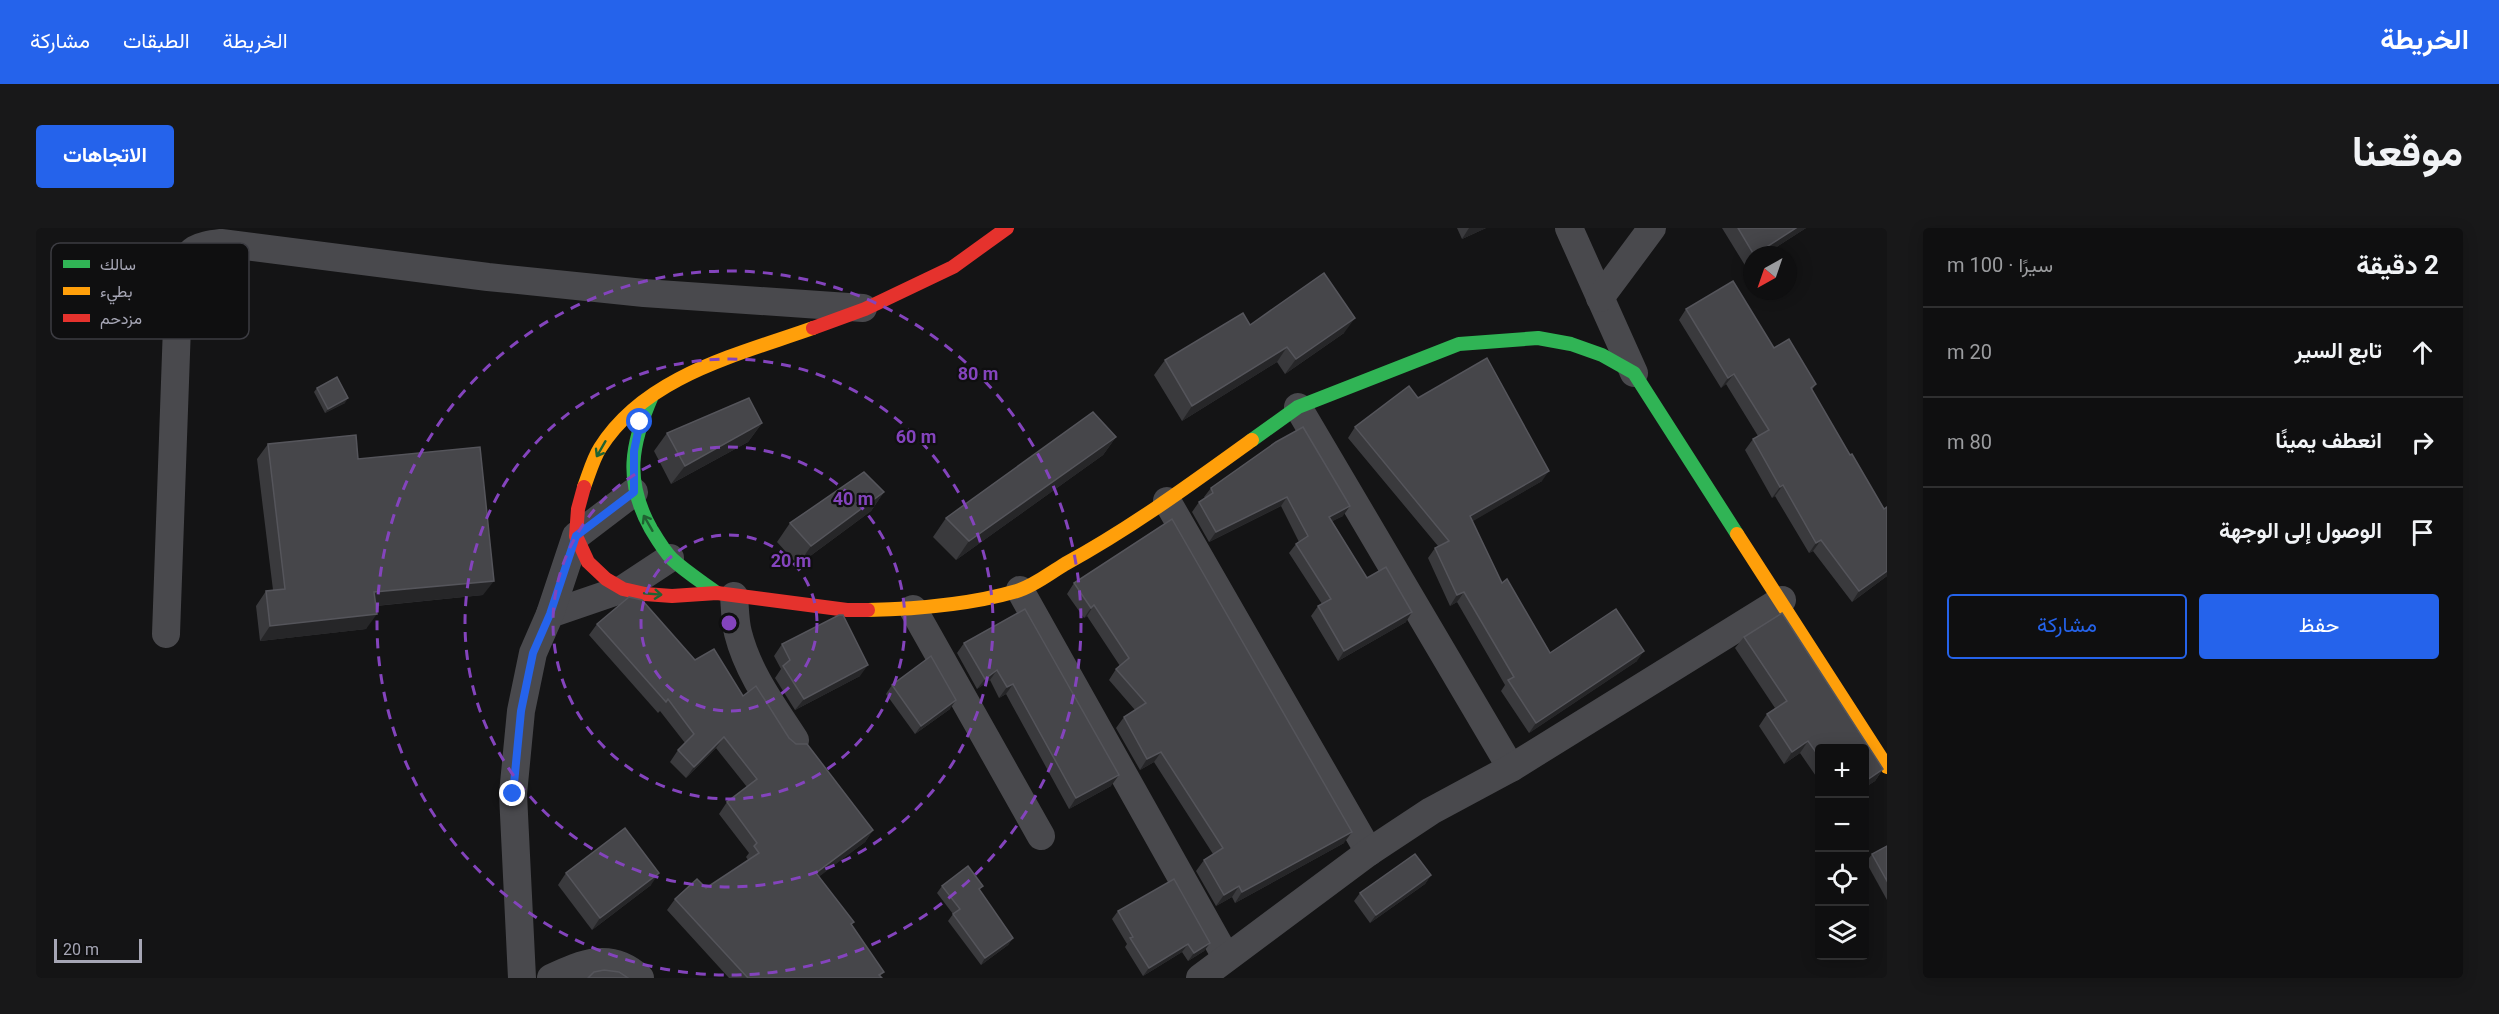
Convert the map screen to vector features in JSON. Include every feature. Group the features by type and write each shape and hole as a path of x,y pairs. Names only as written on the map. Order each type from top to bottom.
{"main road":[{"path":"1007,228 953,267 865,309 712,364 654,392 625,416 599,449 584,486 578,509 576,536 588,562 606,579 623,589 672,596 726,594 847,610 914,609 972,602 1020,590 1084,554 1167,501 1298,406 1460,344 1538,338 1571,344 1602,355 1634,373 1782,600 1887,767"},
{"path":"654,392 640,422 636,441 634,492 645,519 670,558 726,594"}],"street":[{"path":"1569,228 1634,373"},
{"path":"1600,298 1652,228"},
{"path":"249,247 488,277 633,292 865,309"},
{"path":"166,634 177,339"},
{"path":"1298,406 1511,768"},
{"path":"522,978 513,794 521,711 533,653 550,614 576,536 634,492"},
{"path":"1167,501 1369,852"},
{"path":"550,614 623,589 670,558"},
{"path":"1020,590 1226,957"},
{"path":"726,594 748,663 766,697 795,740"},
{"path":"1200,978 1369,852 1431,811 1511,768 1782,600"},
{"path":"914,609 1041,836"},
{"path":"551,978 578,966 612,961 640,978"}],"building":[{"path":"1738,228 1796,228 1768,246 1749,246"},
{"path":"1324,273 1355,318 1296,359 1287,347 1192,406 1165,360 1243,313 1250,325"},
{"path":"1733,281 1774,348 1789,339 1816,384 1811,388 1850,455 1852,454 1884,509 1887,507 1887,571 1859,591 1821,540 1816,543 1783,485 1780,487 1753,439 1769,430 1734,374 1728,378 1686,309"},
{"path":"1487,358 1549,471 1470,516 1502,583 1507,579 1550,653 1616,609 1644,651 1536,723 1508,680 1514,677 1464,592 1457,595 1435,548 1449,541 1355,427 1409,386 1418,398"},
{"path":"337,377 348,398 328,409 317,388"},
{"path":"749,398 762,423 685,466 667,433"},
{"path":"1093,412 1116,437 969,541 946,518"},
{"path":"1303,427 1350,506 1329,517 1367,578 1386,567 1412,612 1344,651 1318,606 1331,599 1296,544 1308,536 1287,497 1216,532 1199,502 1213,493 1211,488 1276,442"},
{"path":"356,435 358,459 480,447 494,581 374,592 377,614 270,626 266,591 285,589 268,444"},
{"path":"864,472 884,492 811,546 790,523"},
{"path":"1172,519 1352,832 1242,892 1239,886 1224,895 1204,860 1223,848 1161,752 1147,759 1124,717 1146,703 1116,669 1129,658 1094,605 1091,608 1074,583"},
{"path":"629,597 642,600 695,660 714,649 743,696 756,686 789,738 796,744 807,744 873,830 816,873 854,922 851,924 884,972 879,975 882,978 748,978 675,899 697,879 706,888 759,853 754,846 757,843 727,802 757,779 724,737 694,767 678,750 694,734 668,699 666,702 597,624"},
{"path":"1025,609 1119,775 1076,798 1013,684 1007,687 997,670 985,679 964,643"},
{"path":"1782,613 1867,744 1815,744 1815,751 1808,741 1792,752 1767,714 1787,701 1744,637"},
{"path":"843,615 868,665 804,699 783,666 790,660 782,644"},
{"path":"931,656 956,700 921,726 892,685"},
{"path":"1869,747 1883,769 1869,779"},
{"path":"625,828 659,873 600,918 566,873"},
{"path":"1887,846 1887,881 1872,854"},
{"path":"1415,854 1431,875 1376,915 1360,893"},
{"path":"968,866 983,886 979,889 1013,938 985,958 953,914 960,909 942,886"},
{"path":"1174,879 1210,943 1194,953 1188,944 1149,968 1130,938 1133,937 1118,911"},
{"path":"604,970 619,972 628,978 588,978 594,972"}],"traffic: fast":[{"path":"1252,440 1298,407 1459,344 1538,338 1571,344 1602,355 1634,373 1737,534"},
{"path":"652,396 635,447 634,478 642,511 651,529 672,559 717,593"}],"traffic: slow":[{"path":"584,487 600,448 619,423 642,403 695,371 813,328"},
{"path":"868,610 962,603 1023,589 1137,521 1252,440"},
{"path":"1737,534 1887,767"}],"traffic: jam":[{"path":"813,328 865,309 953,267 1007,228"},
{"path":"584,487 578,509 576,536 588,562 606,579 623,589 645,594 672,596 717,593 847,610 868,610"}],"route":[{"path":"513,794 521,711 533,653 550,614 576,536 634,492 634,451 640,422"}]}
